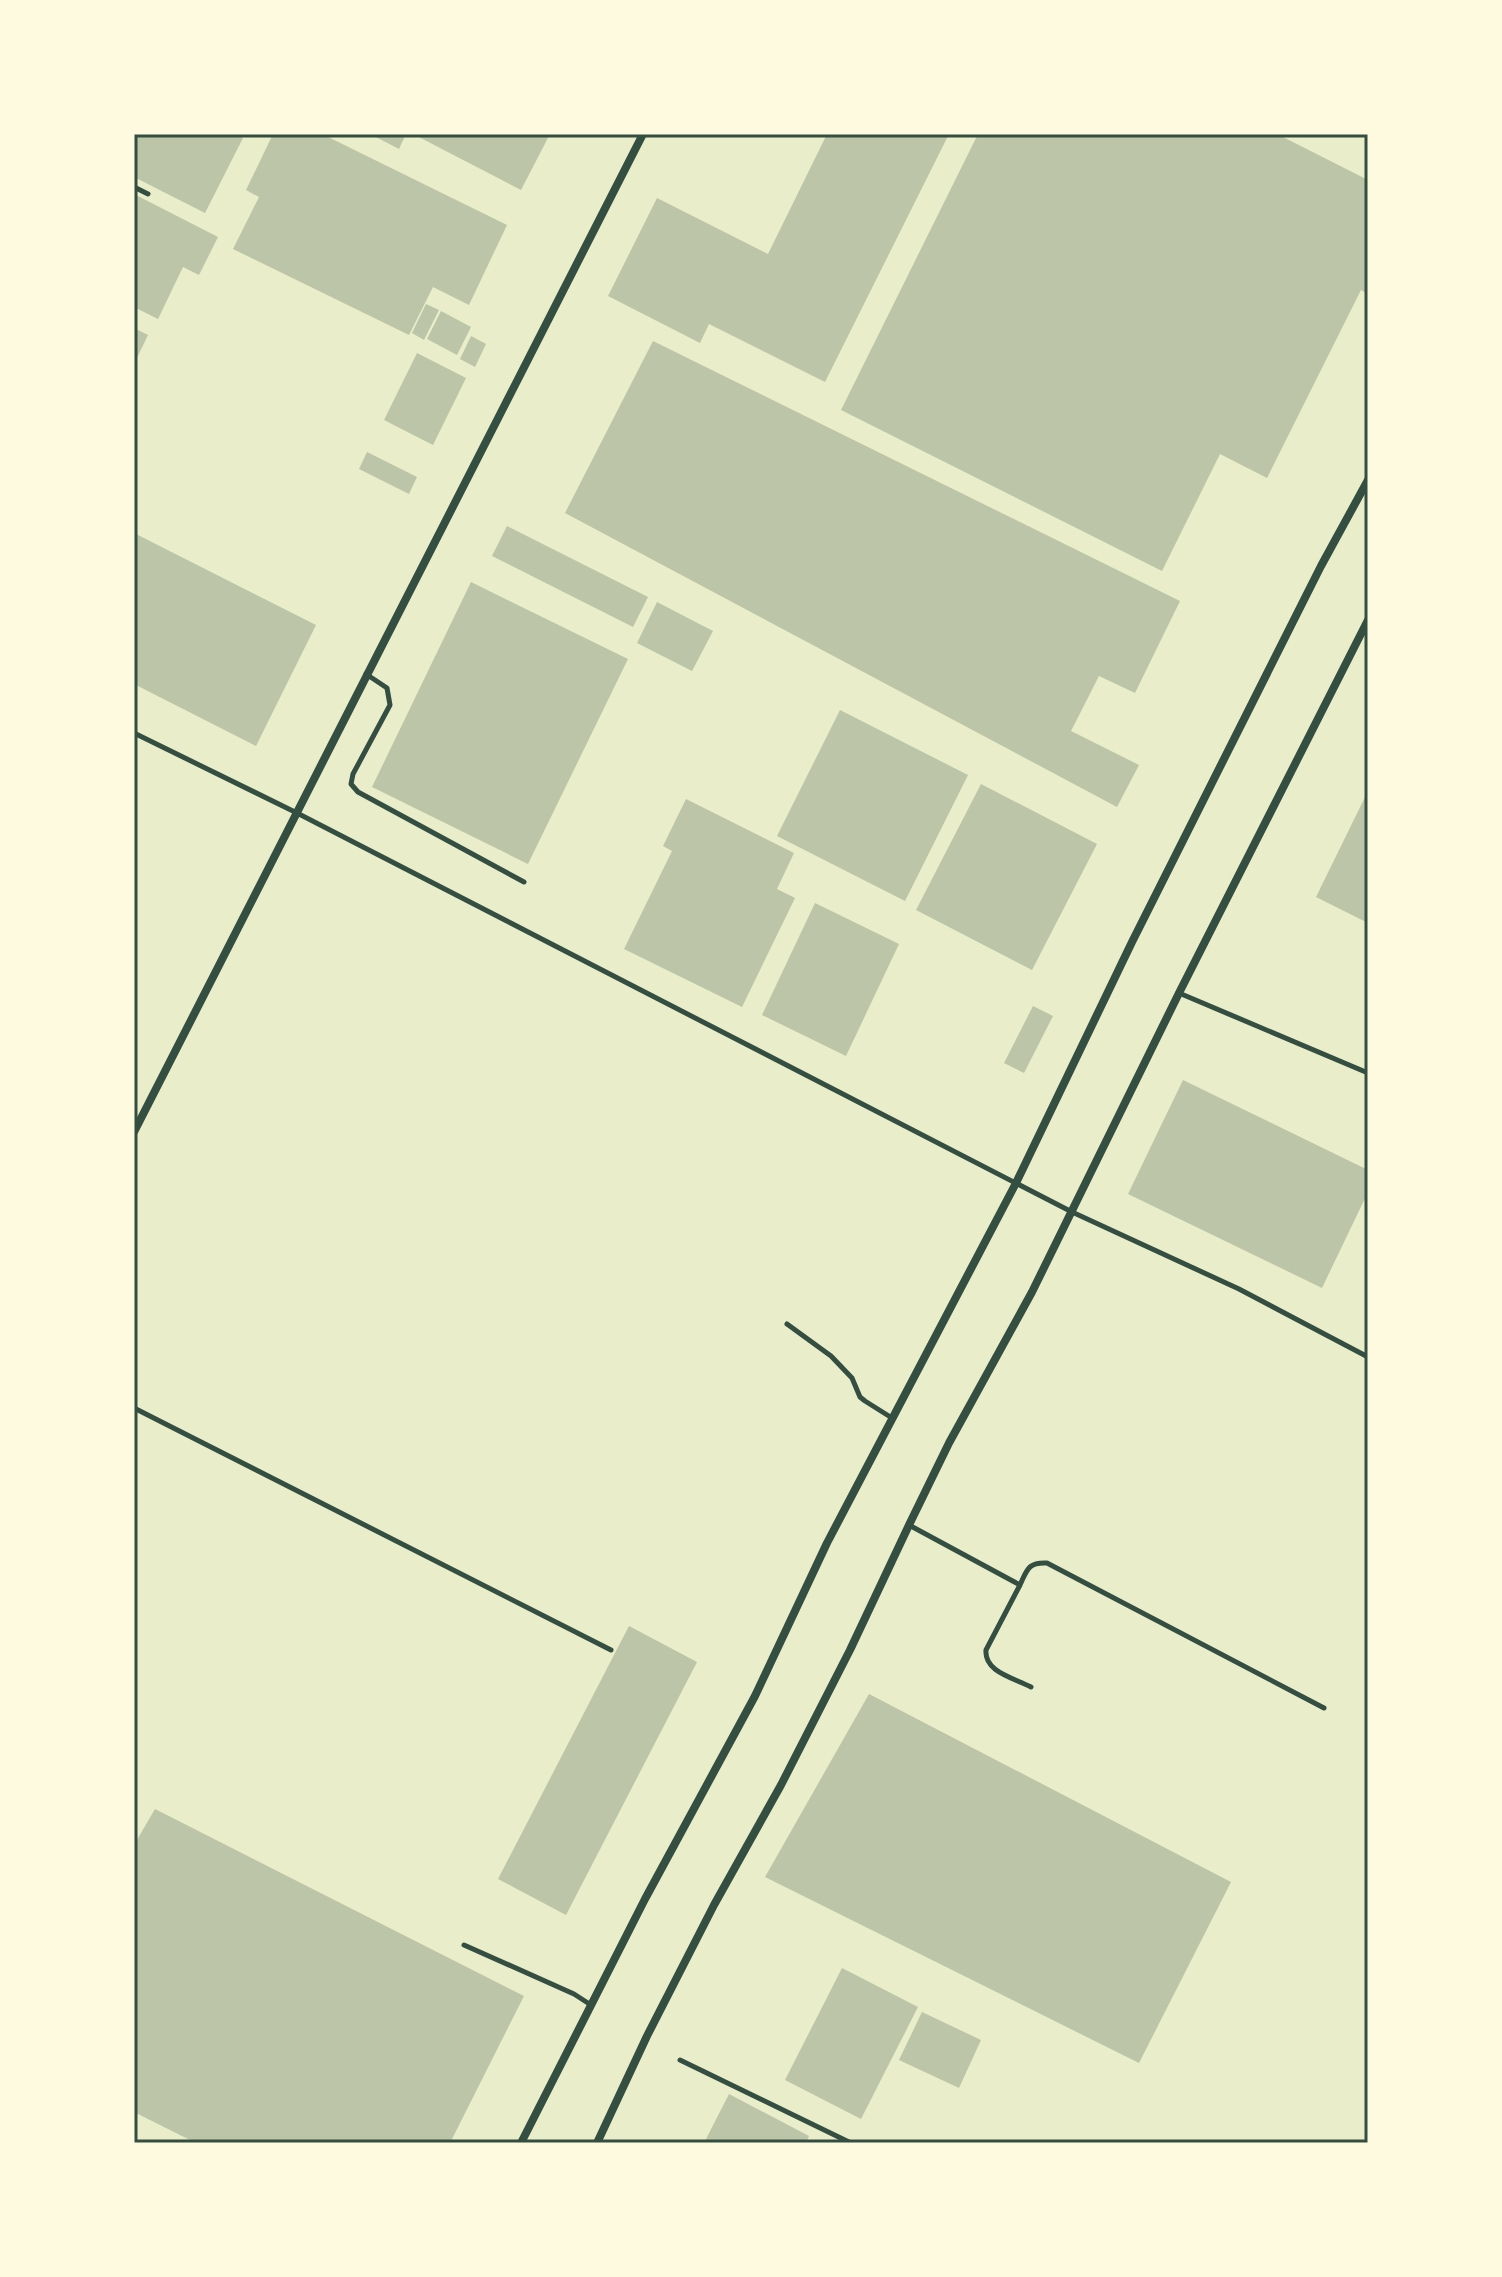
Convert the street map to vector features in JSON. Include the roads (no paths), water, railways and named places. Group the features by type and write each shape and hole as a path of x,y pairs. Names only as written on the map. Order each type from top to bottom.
{"street":[{"path":"134,1132 643,134"},
{"path":"521,2143 645,1899 755,1696 827,1543 1016,1183 1132,942 1321,566 1368,480"},
{"path":"597,2143 700,1931 781,1785 850,1650 909,1525 1072,1212 1368,620"}],"lane":[{"path":"134,187 148,194"},
{"path":"366,674 387,688 390,705 353,774 351,784 358,792 524,882"},
{"path":"134,733 297,813 1072,1212 1239,1289 1368,1357"},
{"path":"1179,993 1368,1073"},
{"path":"787,1324 831,1356 852,1378 860,1397 892,1418"},
{"path":"134,1408 611,1650"},
{"path":"909,1525 1020,1585"},
{"path":"1031,1687 990,1667 985,1658 986,1650 1028,1569 1036,1563 1047,1563 1324,1708"},
{"path":"464,1945 592,2005"},
{"path":"680,2060 851,2143"}]}
